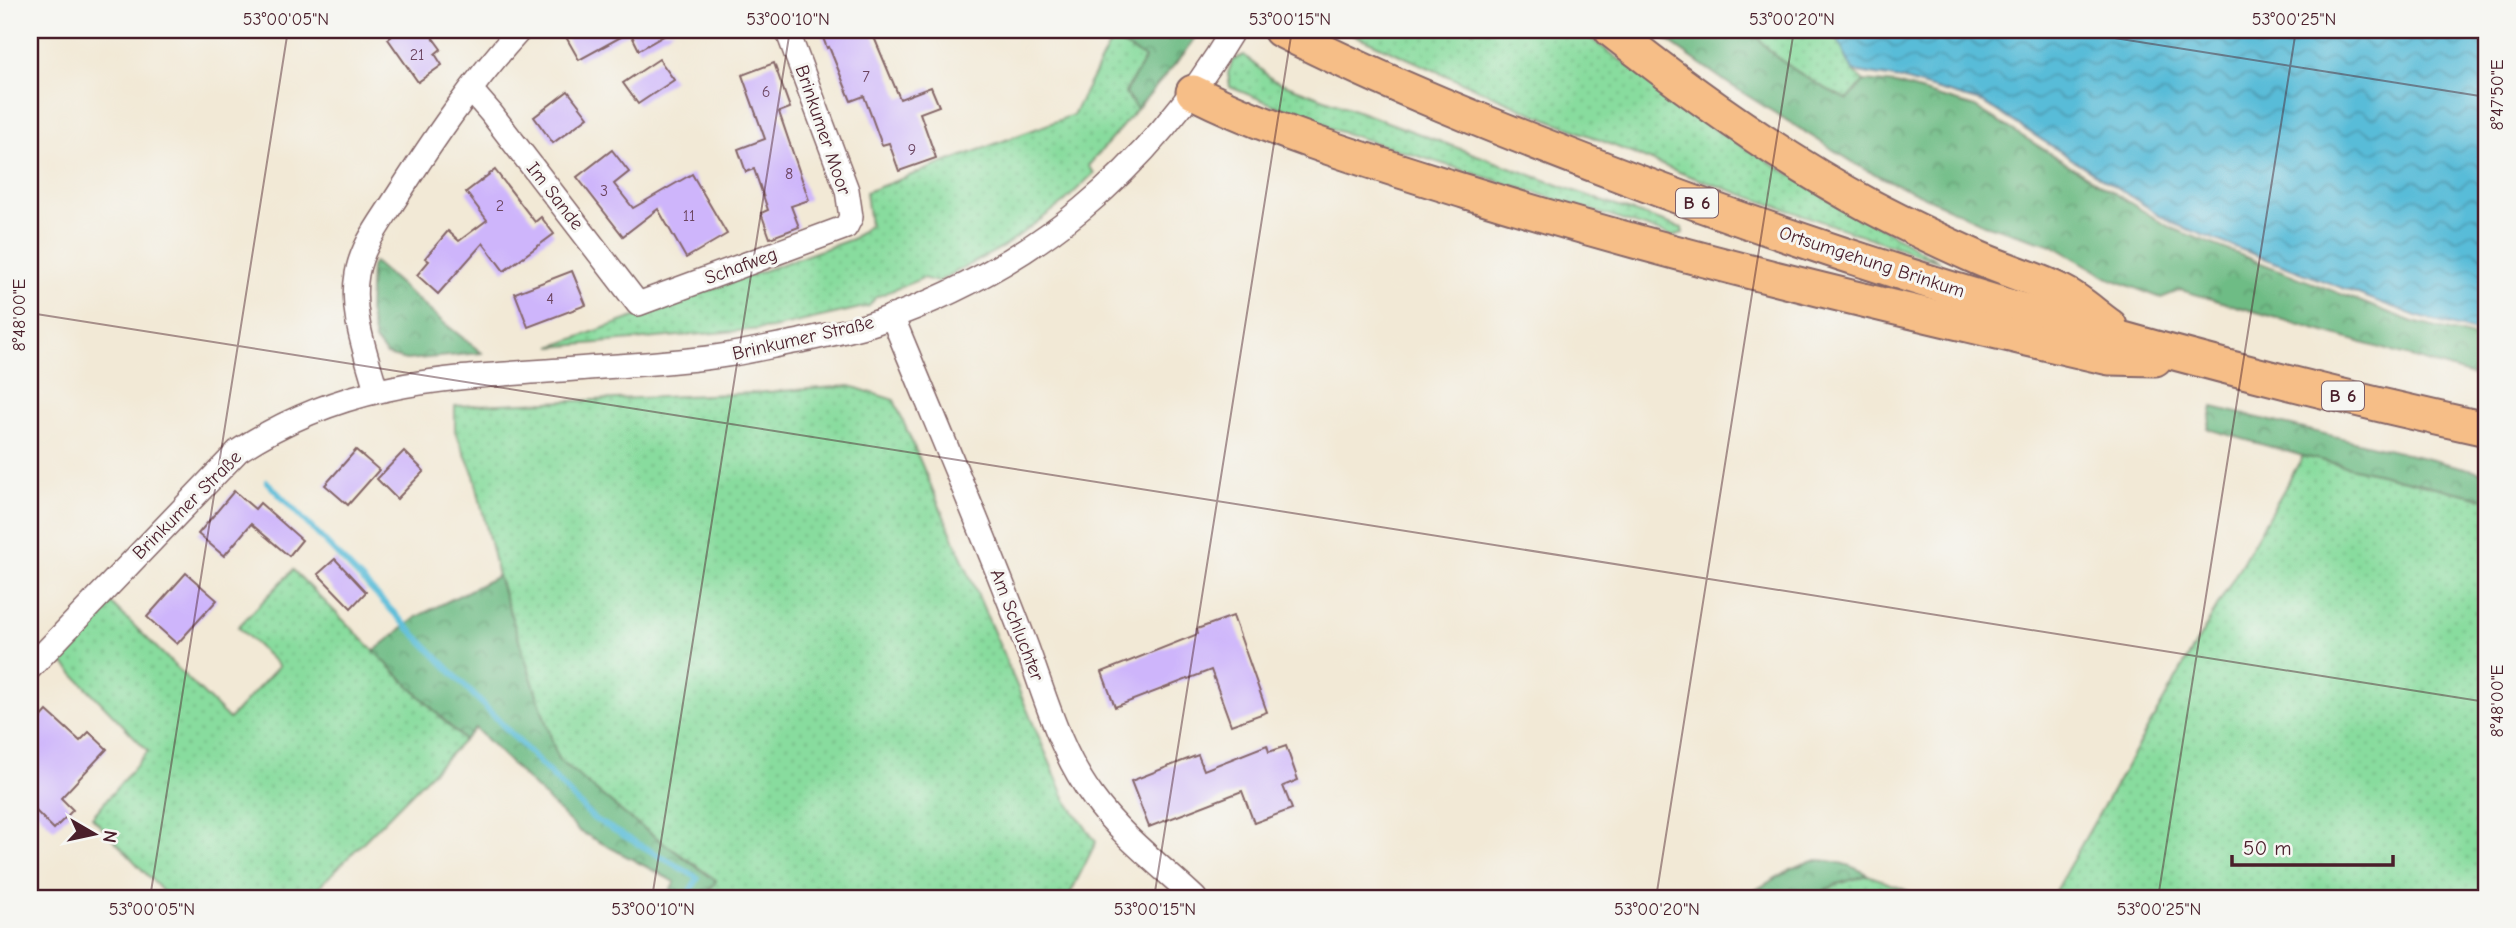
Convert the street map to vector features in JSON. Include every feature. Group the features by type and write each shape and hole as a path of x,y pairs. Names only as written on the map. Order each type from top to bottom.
{"highway":[{"name":"Ortsumgehung Brinkum","path":"1279,30 1487,124 1673,195 1882,267 2200,360 2486,429"},
{"name":"B 6","path":"1611,30 1701,99 1780,152 1871,206 1909,225 1976,257 2064,293 2129,340"},
{"name":"B 6","path":"1193,92 1231,111 1373,162 1568,224 1742,271 2109,358 2200,360"}],"street":[{"path":"376,390 356,311 357,275 365,247 420,161 471,90 520,30"},
{"name":"Brinkumer Moor","path":"787,30 847,190 851,217 843,228"},
{"name":"Brinkumer Straße","path":"30,668 238,451 261,436 324,406 376,390 440,379 727,355 841,332 892,316 962,288 1044,240 1125,169 1193,92 1228,37"},
{"name":"Im Sande","path":"471,90 638,304"},
{"name":"Schafweg","path":"638,304 843,228"},
{"name":"Am Schluchter","path":"892,316 1024,637 1063,746 1074,768 1092,797 1116,826 1195,898"}],"green space":[{"path":"1098,30 1200,30 1187,50 1137,109 1125,93 1145,58"},
{"path":"1343,30 1579,30 1720,133 1940,262 1689,176 1530,112"},
{"path":"1652,30 1752,30 1760,41 1783,61 1848,100 1864,81 1896,84 1975,107 2171,228 2413,322 2486,340 2486,379 2181,290 2161,298 2109,278 2052,245 1984,224 1864,169 1729,84"},
{"path":"1752,30 1833,30 1853,71 1864,81 1848,100 1783,61 1760,41"},
{"path":"1112,39 1146,58 1125,93 1137,109 1088,166 1094,173 1063,203 1003,247 937,282 923,278 876,297 869,306 773,328 551,347 852,239 870,225 866,192 1073,115"},
{"path":"1244,55 1273,80 1682,228 1683,233 1673,236 1335,130 1230,87 1228,73 1233,60"},
{"path":"374,262 482,353 406,360 387,355 375,340 369,311 371,267"},
{"path":"850,386 894,400 1066,800 1096,842 1068,898 704,898 716,880 628,817 558,759 498,576 474,475 455,431 455,406 754,393"},
{"path":"2213,407 2486,473 2486,499 2303,456 2208,429"},
{"path":"2303,456 2486,499 2486,898 2051,898"},
{"path":"293,570 464,740 308,898 169,898 92,817 148,751 59,659 111,603 229,719 279,666 238,627"},
{"path":"498,576 558,759 628,817 716,881 704,898 665,898 675,882 579,831 475,728 464,740 374,651 418,616"},
{"path":"1813,860 1842,863 1868,875 1837,884 1813,898 1742,898 1793,868"},
{"path":"1868,875 1925,898 1813,898 1837,884"}],"water":[{"path":"1833,30 2486,30 2486,335 2416,316 2174,224 1984,103 1900,79 1853,71"}],"building":[{"path":"386,30 427,30 441,49 435,54 442,65 418,82 388,39 391,37"},
{"path":"562,30 674,30 639,50 630,32 579,60"},
{"path":"820,30 871,30 900,99 931,87 939,106 920,113 936,158 899,171 889,143 882,145 864,96 851,101"},
{"path":"659,59 674,80 638,104 623,83"},
{"path":"774,63 790,108 779,112 809,200 791,206 799,227 770,238 761,213 768,210 754,169 746,172 738,149 765,139 742,75"},
{"path":"568,91 588,117 553,143 534,117"},
{"path":"612,150 629,172 614,184 633,208 692,174 727,234 686,258 658,209 623,236 577,177"},
{"path":"495,170 535,222 541,217 554,234 504,271 483,243 438,294 417,275 429,261 425,258 448,231 459,241 487,220 466,192"},
{"path":"572,271 586,305 528,327 515,293"},
{"path":"356,450 379,470 348,505 325,485"},
{"path":"404,451 424,471 397,499 377,479"},
{"path":"234,491 255,509 260,503 302,540 289,556 251,524 224,556 198,534"},
{"path":"335,559 366,592 351,608 318,574"},
{"path":"186,573 217,600 177,644 147,617"},
{"path":"1233,616 1267,712 1231,725 1211,670 1115,707 1102,672 1198,634 1197,629"},
{"path":"47,711 80,741 89,732 107,749 61,798 73,810 54,829 30,805 30,730"},
{"path":"1267,745 1269,752 1286,746 1298,780 1283,786 1292,809 1254,823 1242,791 1149,827 1131,781 1198,755 1204,770"}],"waterway":[{"path":"267,482 593,818 698,878 686,898"}]}
